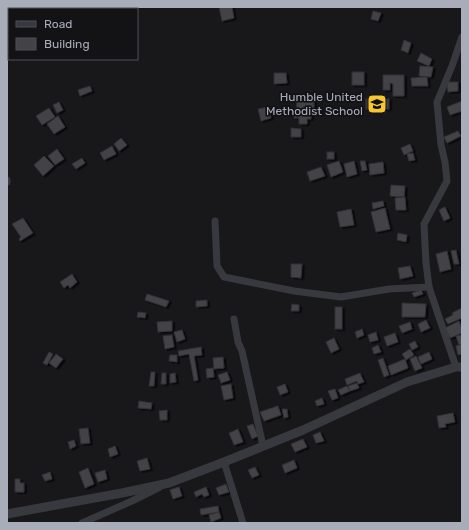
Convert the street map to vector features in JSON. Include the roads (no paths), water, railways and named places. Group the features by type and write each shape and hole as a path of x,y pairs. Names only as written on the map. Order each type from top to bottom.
{"street":[{"path":"82,523 169,483 310,427 406,382 459,367 429,287 424,224 447,181 441,145 437,102 461,40"},
{"path":"215,221 217,266 224,277 294,291 341,297 389,289 429,287"},
{"path":"234,318 238,342 242,351 263,446"},
{"path":"224,462 243,523"},
{"path":"7,514 169,483"}],"place":[{"name":"Humble United Methodist School","path":"377,104"}]}
